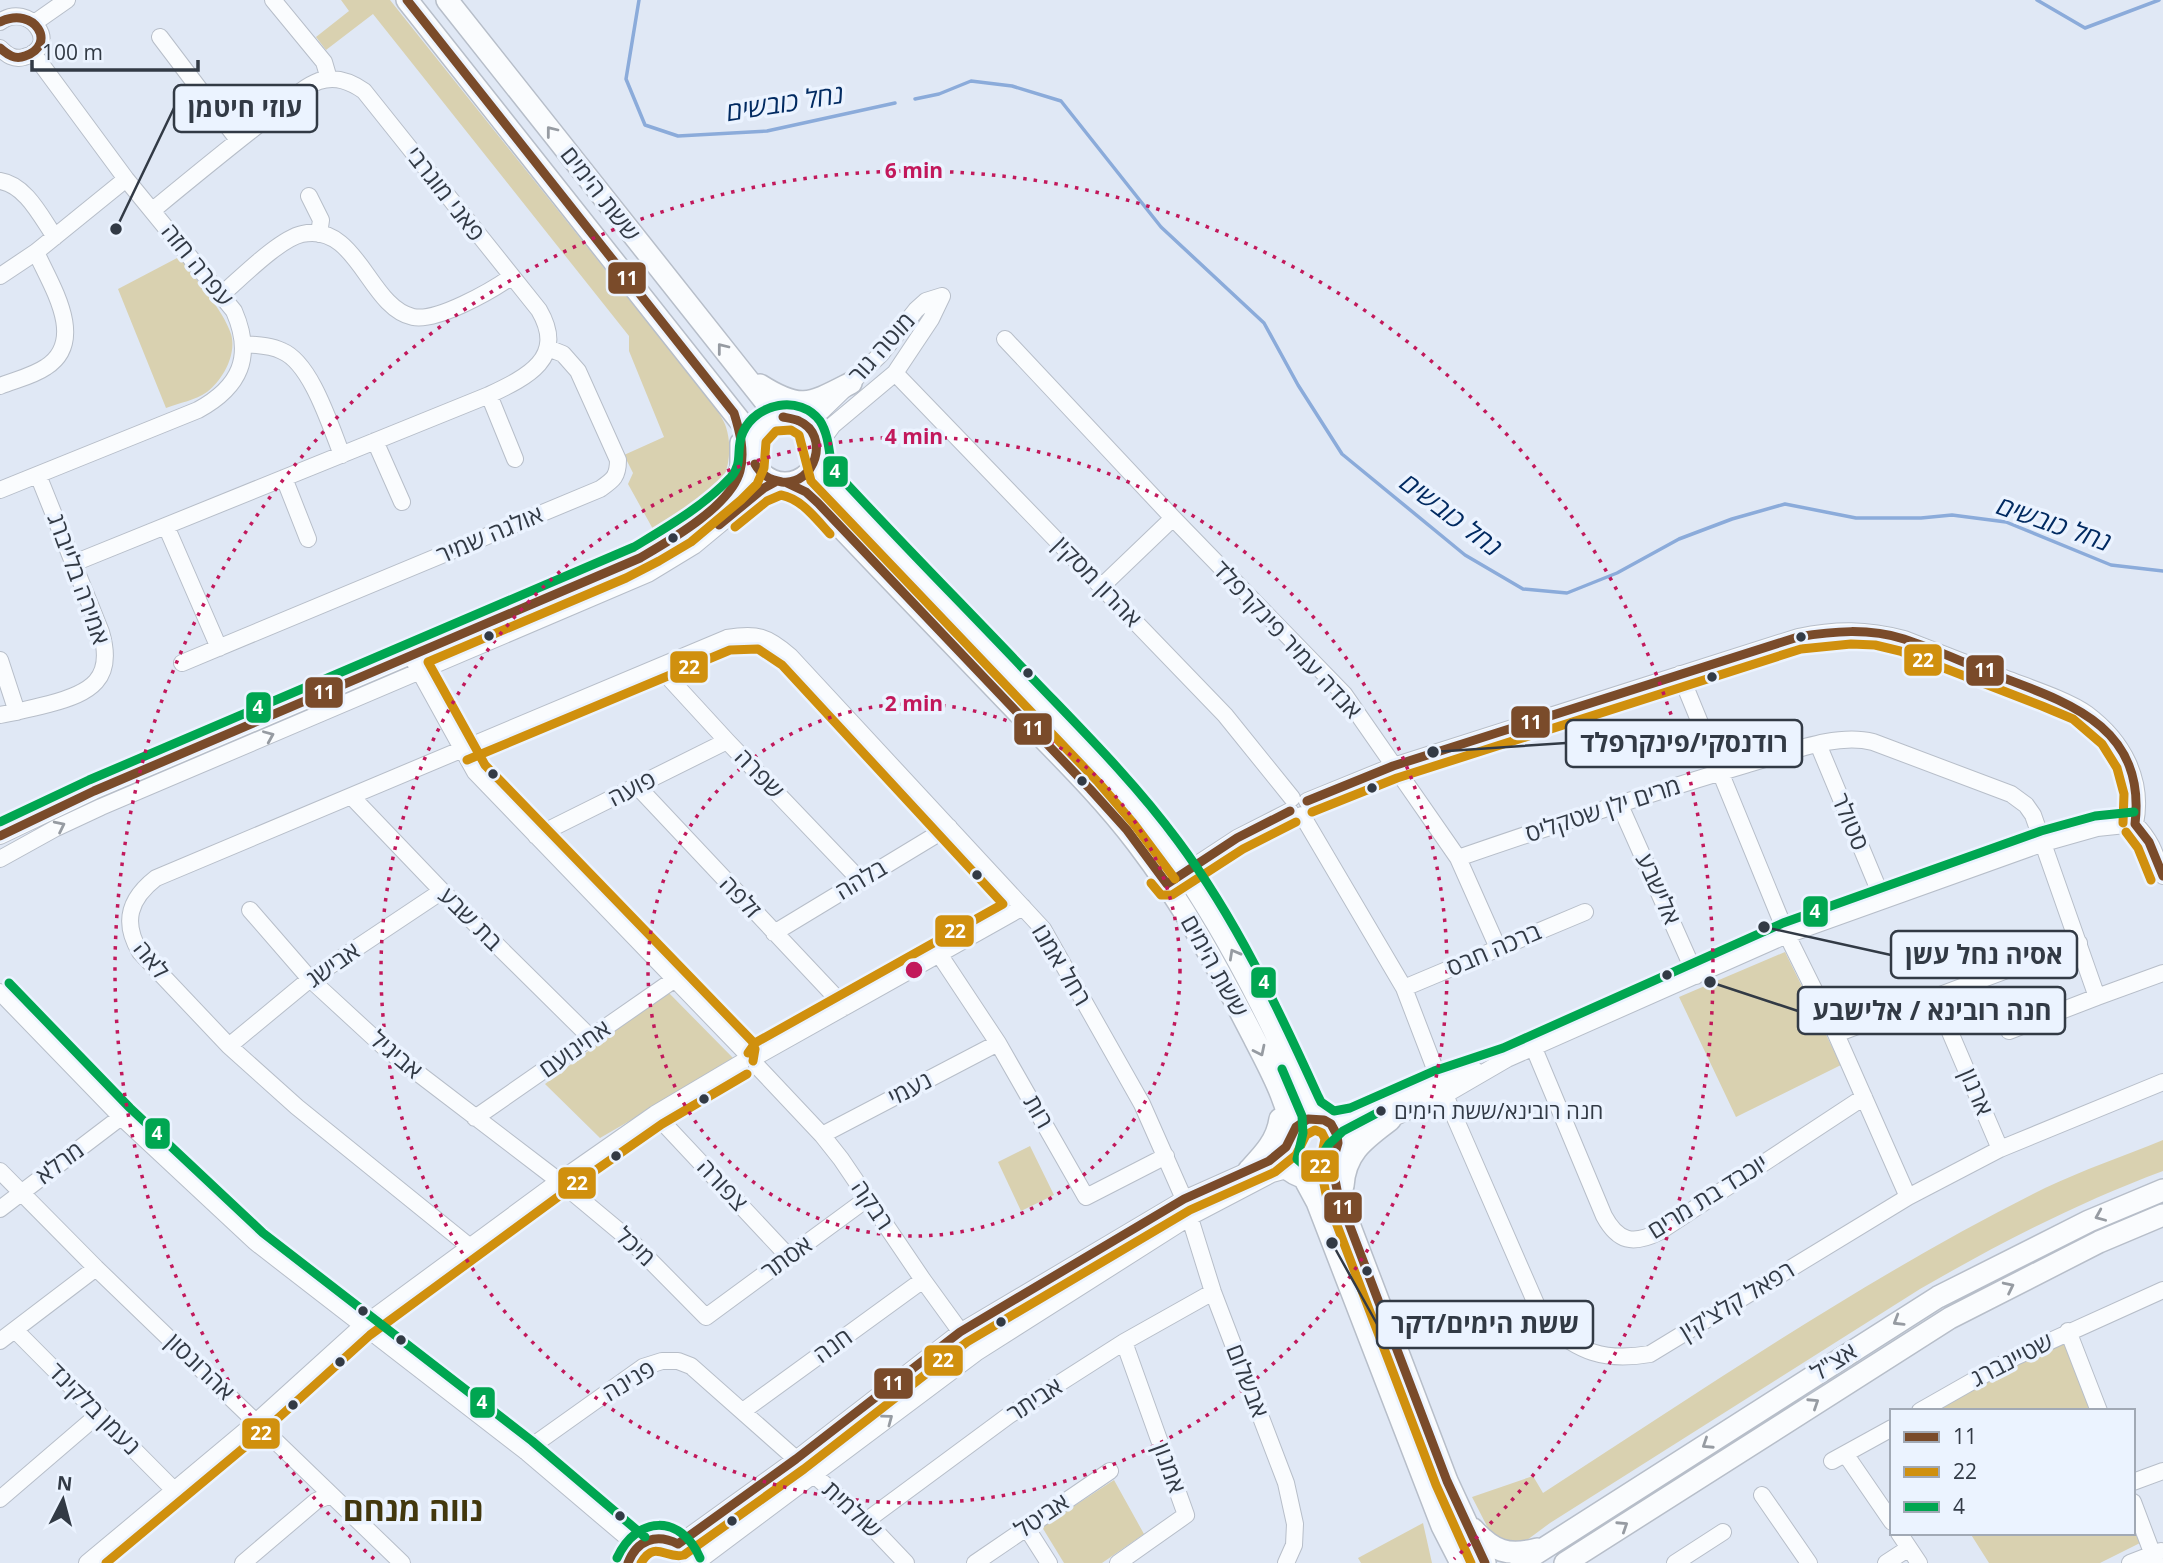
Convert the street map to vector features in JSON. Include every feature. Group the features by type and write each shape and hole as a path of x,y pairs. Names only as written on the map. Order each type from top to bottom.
{"main road":[{"name":"ששת הימים","path":"407,0 744,426 753,451"},
{"name":"ששת הימים","path":"447,0 768,405 790,418"},
{"path":"743,374 781,398 796,402 821,398 851,383"},
{"path":"731,492 741,468 742,457 734,414"},
{"path":"790,418 812,431 817,454 805,476 781,482 765,477 758,469 753,451 756,433 772,419 790,418"},
{"name":"ששת הימים","path":"817,454 821,474 1144,816 1185,872 1218,925 1282,1044 1307,1102 1312,1110 1328,1122"},
{"name":"ששת הימים","path":"781,482 806,492 818,503 1070,766 1127,830 1167,884 1228,988 1279,1093 1291,1124 1288,1141"},
{"path":"1249,1170 1265,1153 1279,1129 1279,1093"},
{"path":"1461,1563 1436,1509 1317,1202 1286,1163 1288,1141 1300,1123 1308,1119 1328,1122 1337,1135 1334,1160 1338,1195 1462,1517 1485,1563"},
{"path":"1348,1223 1343,1196 1347,1163 1365,1140 1390,1120"},
{"path":"1298,1175 1319,1176 1334,1160"},
{"name":"אצ\"ל","path":"1521,1563 1938,1297 2089,1221 2163,1190"},
{"name":"אצ\"ל","path":"1565,1563 1950,1318 2099,1242 2163,1215"},
{"path":"1436,1509 1449,1563"},
{"path":"1462,1517 1491,1547 1500,1550 1525,1552 1549,1545"}],"street":[{"path":"37,21 67,0"},
{"path":"153,210 238,140 311,85 328,79 324,62 273,0"},
{"path":"0,49 20,58 33,53 42,34 37,21 23,12 3,14"},
{"path":"160,37 238,140"},
{"name":"עפרה חזה","path":"0,490 198,410 216,400 230,387 242,362 243,344 234,311 126,179 33,53"},
{"name":"פאני מוגרבי","path":"328,79 353,83 364,91 539,310 547,322 548,348"},
{"path":"0,276 36,253 126,179"},
{"path":"0,181 15,186 24,193 55,237"},
{"path":"309,196 321,220 319,234"},
{"path":"221,295 286,241 301,234 330,236 344,246 387,299 398,310 411,316 438,315 511,277"},
{"path":"0,386 46,368 57,358 63,345 65,317 36,253"},
{"name":"מוטה גור","path":"790,418 822,411 881,354 916,310 926,301 942,296 931,319 895,373 833,425 817,454"},
{"name":"אנדה עמיר פינקרפלד","path":"1005,339 1173,518 1344,694 1458,858 1498,948"},
{"path":"243,344 283,351 298,361 308,376 342,454"},
{"path":"74,563 489,395 537,368 548,348"},
{"name":"אולגה שמיר","path":"181,663 600,489 612,481 618,471 618,460 578,370 563,354 548,348"},
{"name":"אהרון מסקין","path":"895,373 1225,715 1298,806 1404,988 1442,1088"},
{"path":"489,395 515,459"},
{"path":"375,441 402,502"},
{"path":"0,835 94,791 640,558 684,532 741,484 751,470 753,451"},
{"name":"אמירה בלייברג","path":"0,715 70,699 89,689 106,663 106,649 101,632 37,475"},
{"path":"284,478 308,539"},
{"path":"0,859 56,828 102,807 648,573 694,546 764,488 781,482"},
{"path":"1102,586 1173,518"},
{"path":"166,526 219,648"},
{"path":"1167,884 1237,838 1298,806 1393,766 1798,637 1826,631 1855,630 1904,639 2086,713 2119,745 2132,771 2138,797 2135,824"},
{"name":"רחל אמנו","path":"462,749 727,638 747,635 769,640 790,656 1043,929 1142,1104 1184,1199"},
{"name":"רבקה","path":"412,656 475,772 822,1135 976,1353"},
{"path":"0,660 17,712"},
{"name":"שפרה","path":"659,667 860,880"},
{"path":"1680,674 1787,935 1836,1034 1908,1197"},
{"name":"מרים ילן שטקליס","path":"1458,858 1619,803 1721,772 1843,738 1866,740 2011,794 2026,805 2045,843 2097,997"},
{"name":"פועה","path":"536,836 727,741"},
{"name":"סטולר","path":"1818,744 1883,900"},
{"name":"לאה","path":"462,749 156,878 143,888 136,898 130,921 131,938 140,952 229,1046 297,1107 470,1247"},
{"name":"זלפה","path":"637,786 845,1007"},
{"name":"בת שבע","path":"352,797 442,891 591,1038"},
{"name":"אלישבע","path":"1619,803 1696,976"},
{"path":"1328,1122 1354,1120 1442,1088 1787,935 2045,843 2097,828 2135,824 2145,833 2151,844 2163,876"},
{"name":"בלהה","path":"774,933 948,827"},
{"name":"אבישג","path":"229,1046 310,979 442,891"},
{"path":"87,1563 257,1421 362,1326 559,1181 655,1114 750,1058 1023,907"},
{"name":"אביגיל","path":"250,910 310,979 385,1048 559,1181"},
{"name":"ברכה חבס","path":"1404,988 1585,912"},
{"path":"1836,1034 2079,943"},
{"name":"רות","path":"939,954 999,1043 1086,1197 1166,1156"},
{"path":"2009,1031 2163,973"},
{"name":"אחינועם","path":"475,1118 675,979"},
{"path":"0,992 121,1118 255,1242 525,1451 637,1546"},
{"name":"ארנון","path":"1935,997 2000,1149"},
{"name":"נעמי","path":"822,1135 999,1043"},
{"name":"יוכבד בת מרים","path":"1533,1046 1604,1216 1617,1234 1626,1239 1638,1240 1659,1232 1864,1097"},
{"name":"רפאל קלצ'קין","path":"1442,1088 1544,1322 1563,1339 1605,1356 1627,1358 1650,1354 1908,1197 2000,1149 2163,1082"},
{"path":"1334,1160 1342,1147 1360,1133 1390,1120 1442,1088"},
{"name":"צפורה","path":"655,1114 789,1256"},
{"name":"מרלא","path":"0,1209 121,1118"},
{"path":"678,1544 796,1459 960,1332 1184,1199 1269,1161 1288,1141"},
{"name":"אהרונסון","path":"0,1171 96,1268 402,1563"},
{"path":"696,1563 976,1353 1190,1217 1272,1174 1283,1171 1298,1175"},
{"name":"מיכל","path":"559,1181 631,1241 706,1317"},
{"name":"אסתר","path":"706,1317 868,1198"},
{"name":"אבשלום","path":"1184,1199 1213,1292 1288,1493 1295,1524 1294,1545 1286,1563"},
{"path":"0,1341 96,1268"},
{"name":"חנה","path":"743,1411 923,1280"},
{"name":"שטיינברג","path":"1923,1409 1973,1379 2068,1331 2163,1290"},
{"name":"אביתר","path":"866,1521 1008,1416 1124,1342 1213,1292"},
{"name":"נעמן בלקינד","path":"15,1330 173,1489"},
{"path":"2068,1331 2098,1409"},
{"name":"אמנון","path":"1118,1563 1186,1515 1124,1342"},
{"name":"פנינה","path":"525,1451 643,1367 663,1361 691,1366 796,1459"},
{"path":"0,1499 99,1414"},
{"path":"1890,1429 1839,1458 1890,1520"},
{"name":"שולמית","path":"796,1459 866,1521 906,1563"},
{"name":"אביטל","path":"975,1563 1110,1471"},
{"path":"2135,1481 2163,1471"},
{"path":"253,1560 316,1501 331,1495"},
{"path":"1762,1495 1810,1563"},
{"path":"2130,1563 2158,1556 2135,1506"},
{"path":"1026,1527 1049,1563"},
{"path":"1683,1561 1723,1532"},
{"path":"1900,1535 1919,1563"},
{"path":"628,1563 637,1546 644,1541 662,1538 678,1544 685,1551 689,1563"},
{"path":"1886,1563 1909,1548"}],"shaded area":[{"path":"341,0 390,0 723,419 728,437 729,457 720,487 702,508 659,540 628,484 633,473 624,455 664,437 629,351 629,336 373,14 326,50 316,37 349,11"},
{"path":"179,257 222,315 231,334 232,350 223,374 213,387 198,397 166,408 118,289"},
{"path":"1785,952 1841,1065 1736,1117 1679,997"},
{"path":"667,991 735,1060 600,1138 545,1084"},
{"path":"2163,1140 2163,1171 2039,1225 1920,1289 1527,1540 1511,1542 1490,1532 1472,1497 1533,1476 1543,1493 1790,1333 1916,1257 2045,1188"},
{"path":"1030,1146 1054,1195 1021,1211 998,1162"},
{"path":"2056,1341 2066,1345 2090,1409 1937,1409"},
{"path":"1114,1480 1144,1534 1102,1563 1064,1563 1042,1527"},
{"path":"1423,1523 1432,1563 1361,1563 1358,1558"},
{"path":"2135,1525 2142,1542 2100,1563 1989,1563 1971,1535 2135,1535"}],"waterway":[{"name":"נחל כובשים","path":"639,0 626,79 645,125 678,136 767,131 895,103"},
{"path":"2037,0 2085,28 2159,0"},
{"name":"נחל כובשים","path":"915,99 939,94 971,81 1012,86 1061,101 1161,227 1264,323 1298,385 1342,454 1465,555 1523,589 1567,593 1617,573 1679,539 1732,519 1785,504 1856,518 1952,515 2006,522 2111,565 2163,571"}],"transit line":[{"name":"11","path":"0,836 94,791 640,558 698,521 725,497 734,484 742,457 734,413 407,0"},
{"name":"11","path":"0,22 12,18 32,22 41,36 35,51 25,56 12,56 0,48"},
{"name":"4","path":"0,822 89,780 634,547 697,507 731,477 737,466 743,432 749,422 768,409 790,405 801,407 820,421 827,438 832,468 1092,740 1162,820 1219,901 1271,997 1321,1102 1334,1111 1350,1108 1434,1071 1503,1048 1783,923 2041,831 2095,816 2134,812"},
{"name":"11","path":"755,464 766,476 782,482 794,481 810,468 815,458 814,437 809,428 799,421 783,417"},
{"name":"22","path":"753,1061 755,1049 752,1041 485,765 428,662 626,578 691,542 757,484 764,468 766,442 776,431 791,430 799,435 811,481 1098,782 1175,879"},
{"name":"11","path":"719,525 775,482"},
{"name":"11","path":"787,483 806,492 818,503 1090,789 1127,830 1167,884 1237,838 1290,811"},
{"name":"22","path":"735,527 767,501 781,495 802,505 830,534"},
{"name":"11","path":"1307,801 1393,766 1798,637 1864,632 1878,633 1925,646 2044,694 2071,706 2094,721 2114,739 2128,762 2135,790 2135,824"},
{"name":"22","path":"1312,812 1397,778 1801,649 1851,644 1875,645 1900,651 2073,719 2102,744 2117,768 2124,794 2123,823"},
{"name":"22","path":"467,760 730,650 758,649 782,665 1003,904 755,1043 748,1053"},
{"name":"22","path":"1151,883 1161,895 1172,895 1243,849 1296,822"},
{"name":"11","path":"2135,824 2149,842 2163,876"},
{"name":"22","path":"2126,832 2138,848 2151,880"},
{"name":"4","path":"9,983 130,1108 263,1233 532,1441 645,1537"},
{"name":"4","path":"1282,1069 1302,1116 1303,1133 1297,1159 1305,1166 1317,1163 1329,1144 1343,1131 1381,1111"},
{"name":"22","path":"106,1563 265,1430 370,1335 662,1124 747,1074"},
{"name":"11","path":"628,1563 637,1549 648,1541 662,1539 678,1544 796,1459 960,1332 1184,1199 1269,1161 1286,1147 1296,1127 1308,1119 1324,1120 1331,1124 1337,1135 1338,1143 1332,1164 1338,1195 1447,1481 1485,1563"},
{"name":"22","path":"641,1563 646,1556 656,1551 684,1555 804,1469 967,1342 1190,1210 1275,1172 1296,1155 1306,1135 1315,1130 1322,1133 1325,1139 1320,1164 1327,1199 1436,1485 1471,1563"},
{"name":"4","path":"617,1558 636,1534 659,1525 682,1533 700,1558"}],"place":[{"name":"עוזי חיטמן","path":"116,229"},
{"name":"רודנסקי/פינקרפלד","path":"1433,752"},
{"name":"אסיה נחל עשן","path":"1764,927"},
{"name":"חנה רובינא / אלישבע","path":"1710,982"},
{"name":"חנה רובינא/ששת הימים","path":"1381,1111"},
{"name":"ששת הימים/דקר","path":"1332,1243"}],"district":[{"name":"נווה מנחם","path":"413,1510"}]}
